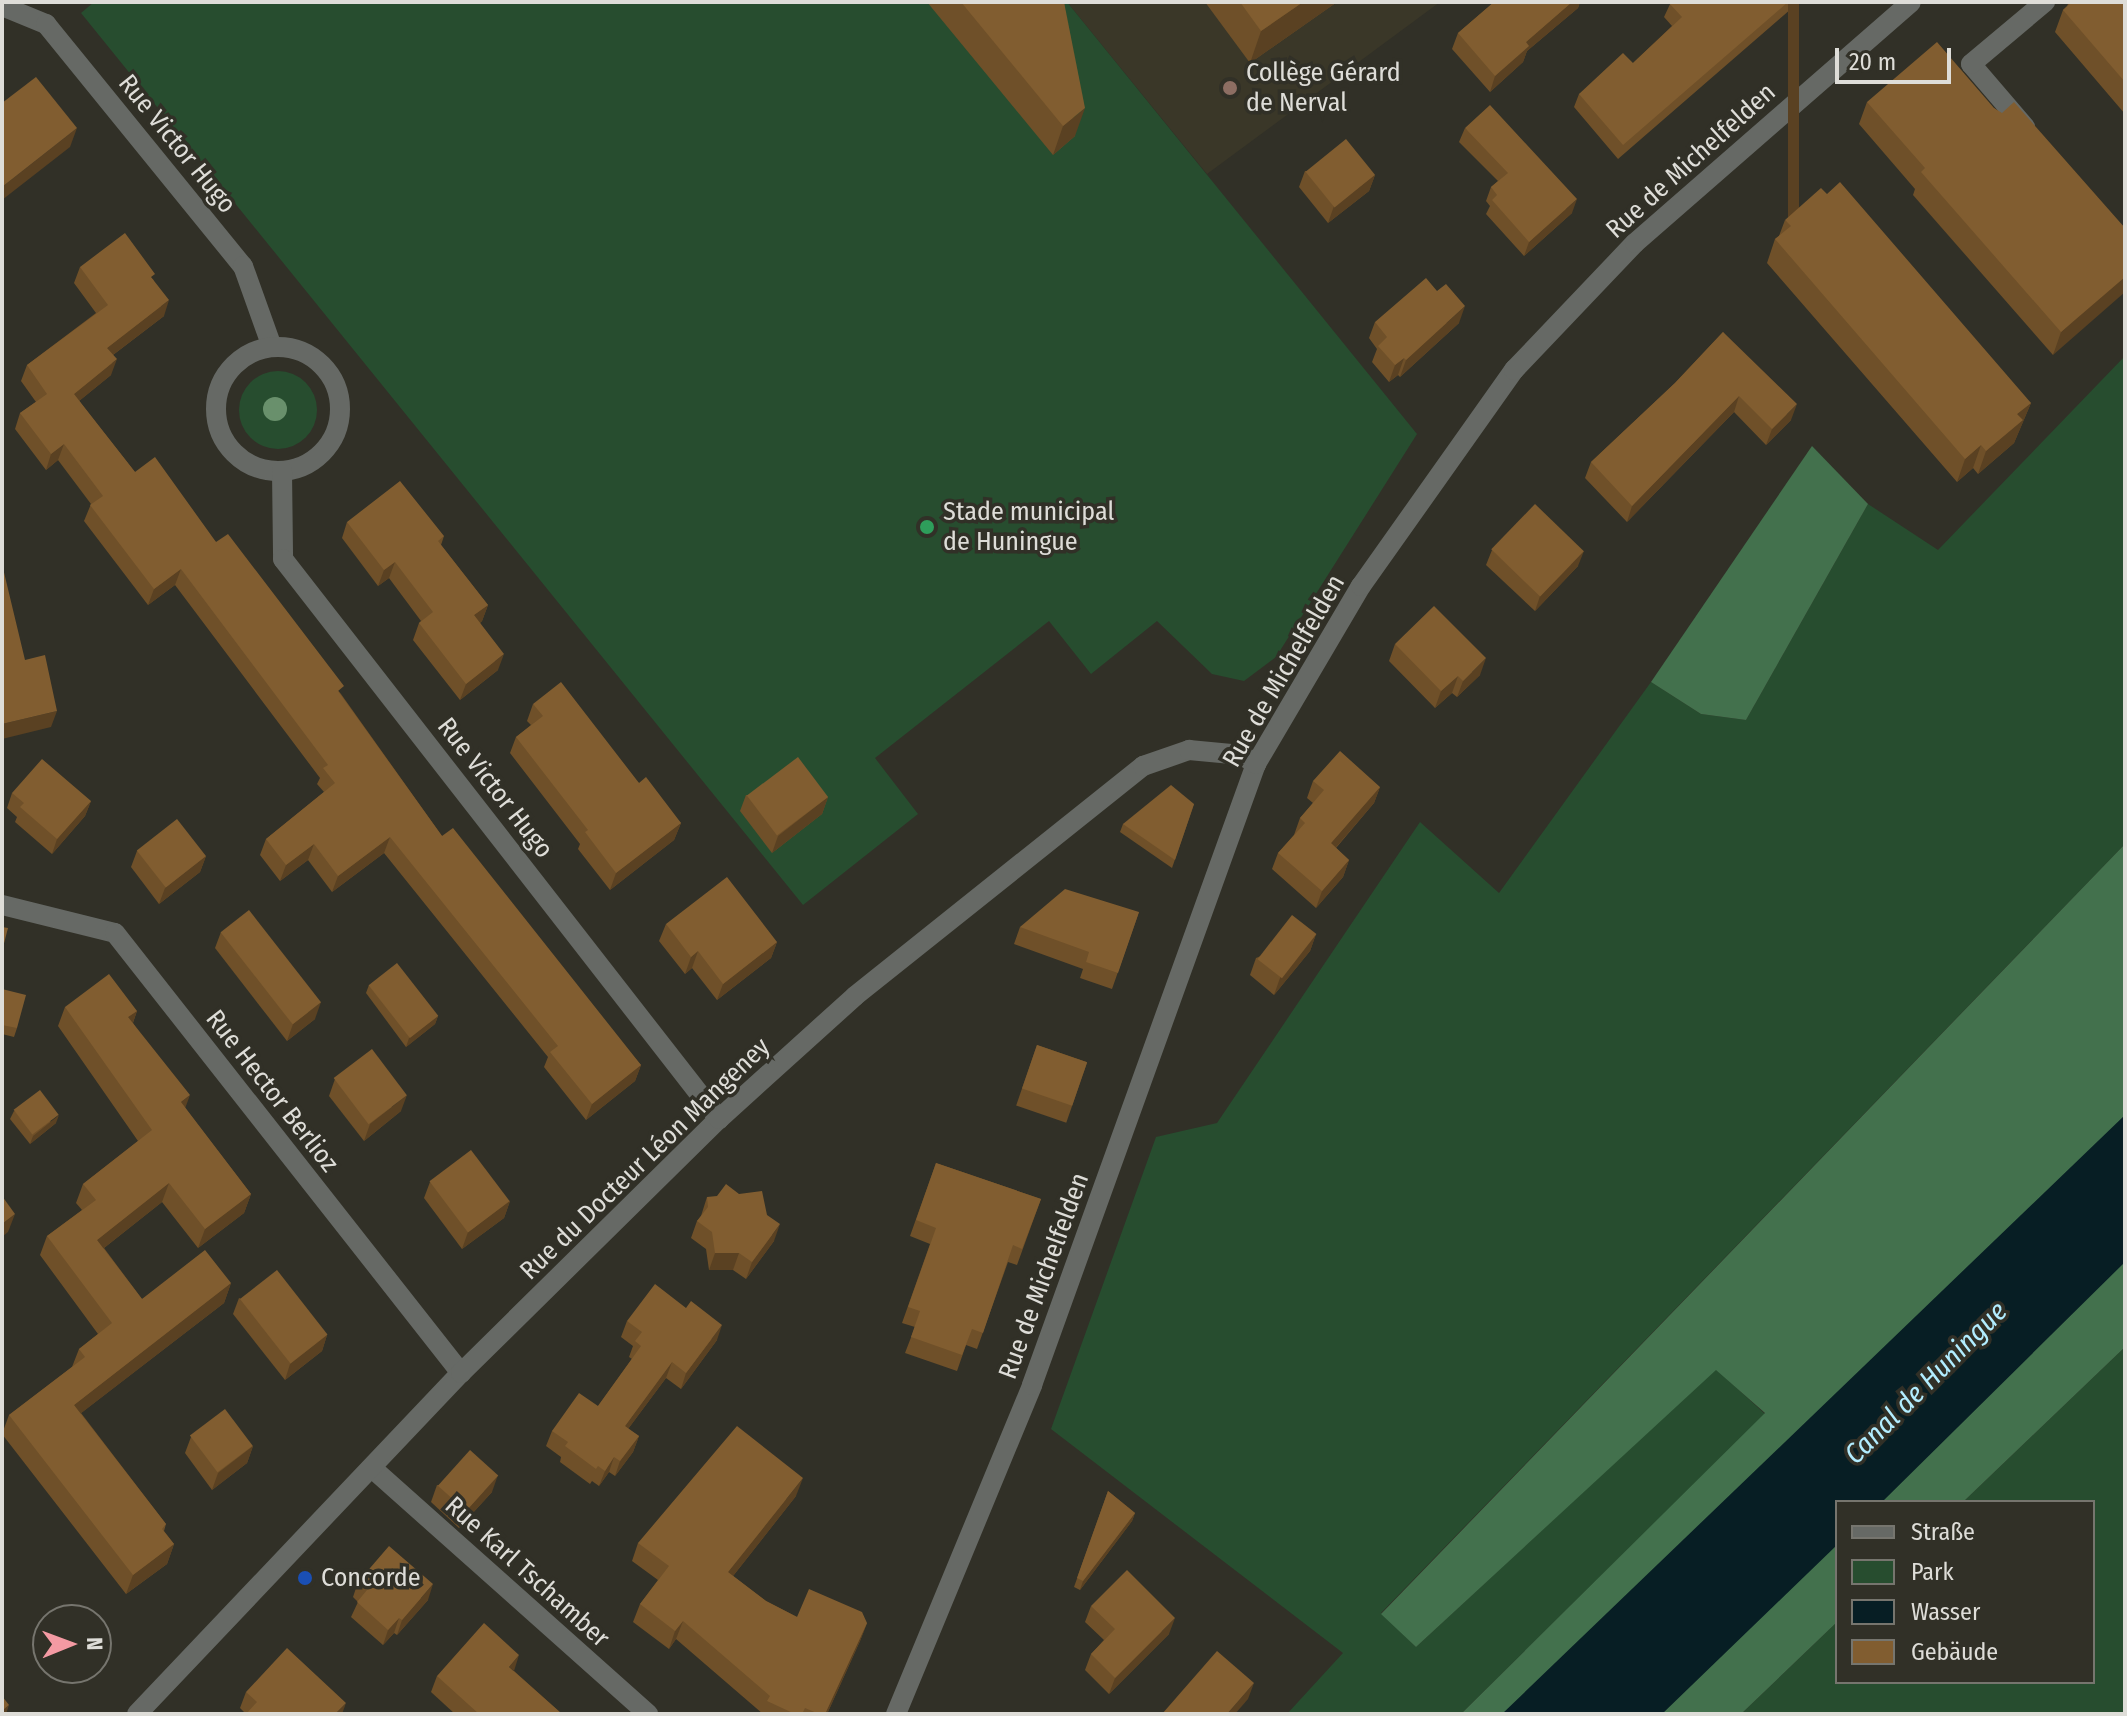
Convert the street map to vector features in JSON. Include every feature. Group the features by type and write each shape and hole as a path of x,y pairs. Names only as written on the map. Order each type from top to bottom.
{"street":[{"name":"Rue de Michelfelden","path":"896,1714 1032,1385 1256,764 1361,586 1514,370 1635,243 1911,2"},
{"path":"2043,147 1971,64 2045,2"},
{"name":"Rue Victor Hugo","path":"3,6 46,24 243,266 272,347"},
{"path":"272,347 296,349 318,362 333,381 340,405 336,430 326,449 311,463 282,471 250,466 233,453 221,436 216,416 216,394 226,374 240,359 272,347"},
{"name":"Rue Victor Hugo","path":"282,471 283,559 719,1119"},
{"name":"Rue du Docteur Léon Mangeney","path":"137,1714 461,1373 719,1119 855,996 1143,766 1189,750 1242,755 1256,764"},
{"name":"Rue Hector Berlioz","path":"2,905 115,933 461,1373"},
{"name":"Rue Karl Tschamber","path":"372,1468 648,1714"}],"shaded area":[{"name":"Collège Gérard de Nerval","path":"1067,2 1440,2 1207,174"}],"green space":[{"name":"Stade municipal de Huningue","path":"94,2 1067,2 1417,434 1276,657 1244,681 1212,674 1157,621 1091,674 1049,621 875,758 918,814 803,905 81,13"},
{"path":"2125,356 2125,844 1381,1613 1416,1647 1716,1369 1765,1414 1461,1714 1287,1714 1343,1653 1051,1429 1156,1137 1217,1123 1420,822 1499,893 1651,682 1701,714 1746,720 1868,504 1938,550"},
{"path":"278,371 293,374 305,383 314,395 317,410 314,425 305,437 293,446 278,449 263,446 251,437 242,425 239,410 242,395 251,383 263,374"},
{"path":"1812,446 1868,504 1746,720 1701,714 1651,682"},
{"path":"2125,844 2125,1347 1965,1500 1835,1500 1835,1624 1741,1714 1461,1714 1765,1413 1716,1370 1416,1647 1381,1614"},
{"path":"2125,1347 2125,1714 1741,1714 1835,1624 1835,1684 2095,1684 2095,1500 1965,1500"}],"water":[{"name":"Canal de Huningue","path":"2125,1115 2125,1262 1884,1500 1835,1500 1835,1547 1662,1714 1502,1714"}],"building":[{"path":"961,2 1064,2 1085,108 1063,126"},
{"path":"1240,2 1303,2 1261,31"},
{"path":"1494,2 1572,2 1526,42 1529,46 1495,76 1458,33"},
{"path":"1671,2 1788,2 1623,145 1579,94 1623,53 1633,63 1682,17"},
{"path":"2072,2 2125,2 2125,82 2063,10"},
{"path":"1937,42 1994,108 2002,113 2014,102 2125,228 2125,277 2061,332 1921,172 1925,168 1867,102"},
{"path":"36,77 77,128 2,187 2,103"},
{"path":"1490,105 1577,199 1529,242 1492,200 1497,195 1491,187 1508,173 1465,128"},
{"path":"1346,139 1375,175 1335,207 1306,172"},
{"path":"1840,182 2031,403 2017,414 2023,420 1986,451 1981,445 1965,459 1775,239 1791,226 1785,220 1821,188 1827,194"},
{"path":"125,233 155,274 151,277 169,300 107,348 117,359 74,394 135,472 155,457 216,542 228,534 344,686 338,691 442,836 453,828 641,1065 592,1104 550,1052 558,1046 390,837 338,876 314,844 286,865 266,839 335,783 323,768 328,765 181,569 154,589 90,505 103,496 64,444 51,454 20,413 47,394 27,365 108,305 80,267"},
{"path":"1426,278 1437,291 1446,284 1465,306 1406,360 1404,358 1395,365 1378,346 1387,337 1375,322"},
{"path":"1723,332 1797,404 1772,429 1739,396 1632,506 1591,462 1675,383"},
{"path":"400,481 444,536 438,541 488,605 474,615 504,654 466,684 419,623 433,612 395,562 384,570 347,522"},
{"path":"1535,504 1584,551 1540,597 1491,549"},
{"path":"2,564 25,660 45,655 57,711 2,724"},
{"path":"1434,606 1486,658 1463,681 1458,676 1441,691 1395,644"},
{"path":"561,682 639,783 646,777 681,823 616,873 585,832 588,830 516,737 543,716 533,704"},
{"path":"1340,751 1380,787 1331,843 1349,860 1322,891 1278,853 1305,823 1300,818 1324,790 1313,781"},
{"path":"798,757 828,797 777,835 747,796"},
{"path":"42,759 91,801 57,839 20,807 24,803 12,793"},
{"path":"1171,785 1194,804 1175,860 1123,824"},
{"path":"177,819 206,856 166,887 137,850"},
{"path":"727,877 777,942 723,984 698,951 691,957 666,924"},
{"path":"1065,889 1139,912 1118,973 1086,962 1089,952 1020,927"},
{"path":"249,910 321,1002 293,1024 221,932"},
{"path":"1292,915 1316,934 1282,978 1258,959"},
{"path":"2,927 8,928 2,951"},
{"path":"397,963 438,1016 410,1038 369,985"},
{"path":"109,974 137,1011 128,1017 190,1095 181,1102 251,1194 205,1229 169,1183 97,1240 142,1299 205,1250 231,1283 74,1405 166,1524 162,1529 174,1544 133,1575 9,1415 85,1357 79,1349 112,1323 47,1236 96,1200 83,1184 152,1130 65,1007"},
{"path":"2,989 26,995 17,1028 2,1025"},
{"path":"1037,1045 1087,1062 1072,1106 1022,1088"},
{"path":"372,1049 407,1095 369,1124 334,1078"},
{"path":"40,1090 59,1115 32,1135 14,1110"},
{"path":"471,1150 510,1201 468,1232 429,1181"},
{"path":"936,1163 1041,1199 1022,1249 1013,1245 983,1333 972,1329 962,1355 911,1337 920,1311 908,1307 936,1228 916,1220"},
{"path":"726,1184 739,1194 762,1191 767,1215 780,1224 752,1262 739,1253 715,1253 712,1232 697,1221 708,1207 707,1197 717,1196"},
{"path":"2,1196 15,1214 2,1224"},
{"path":"277,1270 327,1335 290,1364 240,1299"},
{"path":"655,1284 686,1308 691,1301 722,1325 686,1373 672,1362 625,1426 639,1436 620,1461 614,1457 605,1471 598,1466 596,1469 565,1446 568,1442 552,1431 579,1393 598,1406 641,1346 635,1341 642,1332 627,1321"},
{"path":"225,1409 253,1446 218,1472 190,1435"},
{"path":"737,1426 803,1478 728,1572 766,1601 797,1617 809,1589 862,1612 867,1623 825,1714 805,1708 802,1714 795,1714 767,1701 770,1696 683,1621 675,1631 640,1604 669,1566 638,1543"},
{"path":"470,1450 498,1475 466,1511 438,1486"},
{"path":"1108,1491 1135,1513 1083,1581 1077,1578"},
{"path":"389,1546 433,1584 402,1620 399,1618 388,1630 357,1602 367,1590 358,1582"},
{"path":"1127,1570 1175,1618 1115,1678 1091,1654 1115,1629 1091,1606"},
{"path":"484,1623 519,1655 509,1667 562,1714 479,1714 437,1676"},
{"path":"287,1648 346,1703 335,1714 246,1714 257,1702 246,1692"},
{"path":"1217,1651 1254,1683 1227,1714 1162,1714"},
{"path":"2,1696 9,1705 2,1711"}],"place":[{"name":"Collège Gérard de Nerval","path":"1230,88"},
{"name":"Stade municipal de Huningue","path":"927,527"},
{"name":"Concorde","path":"305,1578"}]}
